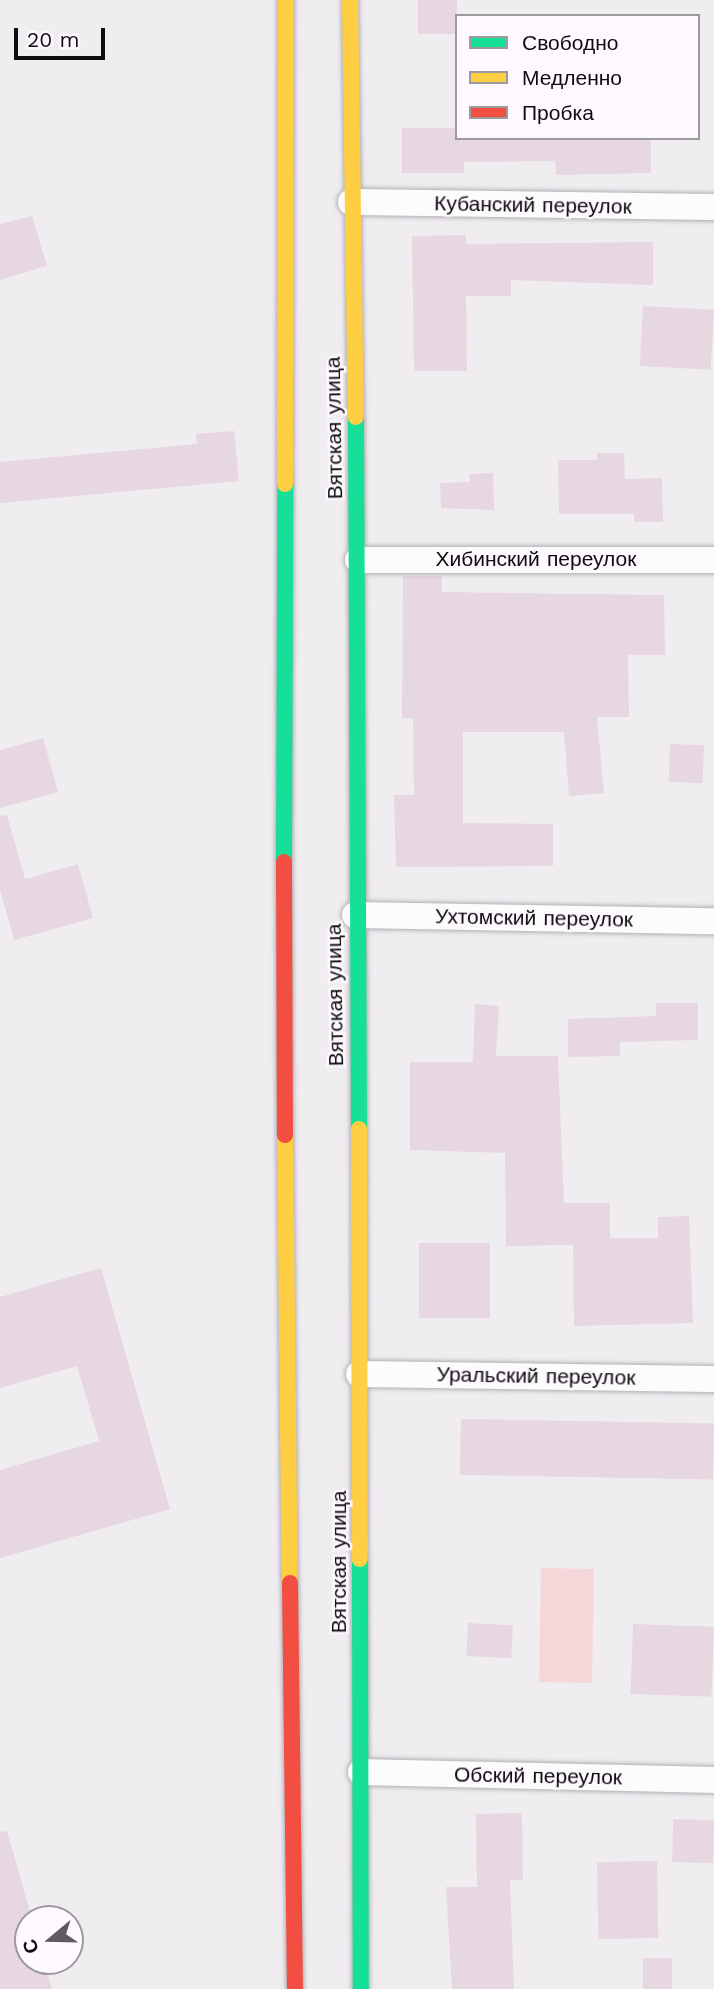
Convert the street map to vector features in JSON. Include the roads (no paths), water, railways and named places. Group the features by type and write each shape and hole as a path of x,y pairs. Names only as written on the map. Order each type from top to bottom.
{"main road":[{"path":"286,0 284,1050 295,1989"},
{"name":"Вятская улица","path":"350,0 358,560 355,915 362,1772 361,1989"}],"street":[{"name":"Кубанский переулок","path":"351,202 714,207"},
{"name":"Хибинский переулок","path":"358,560 714,560"},
{"name":"Ухтомский переулок","path":"355,915 714,921"},
{"name":"Уральский переулок","path":"359,1374 714,1379"},
{"name":"Обский переулок","path":"362,1772 714,1780"}]}
